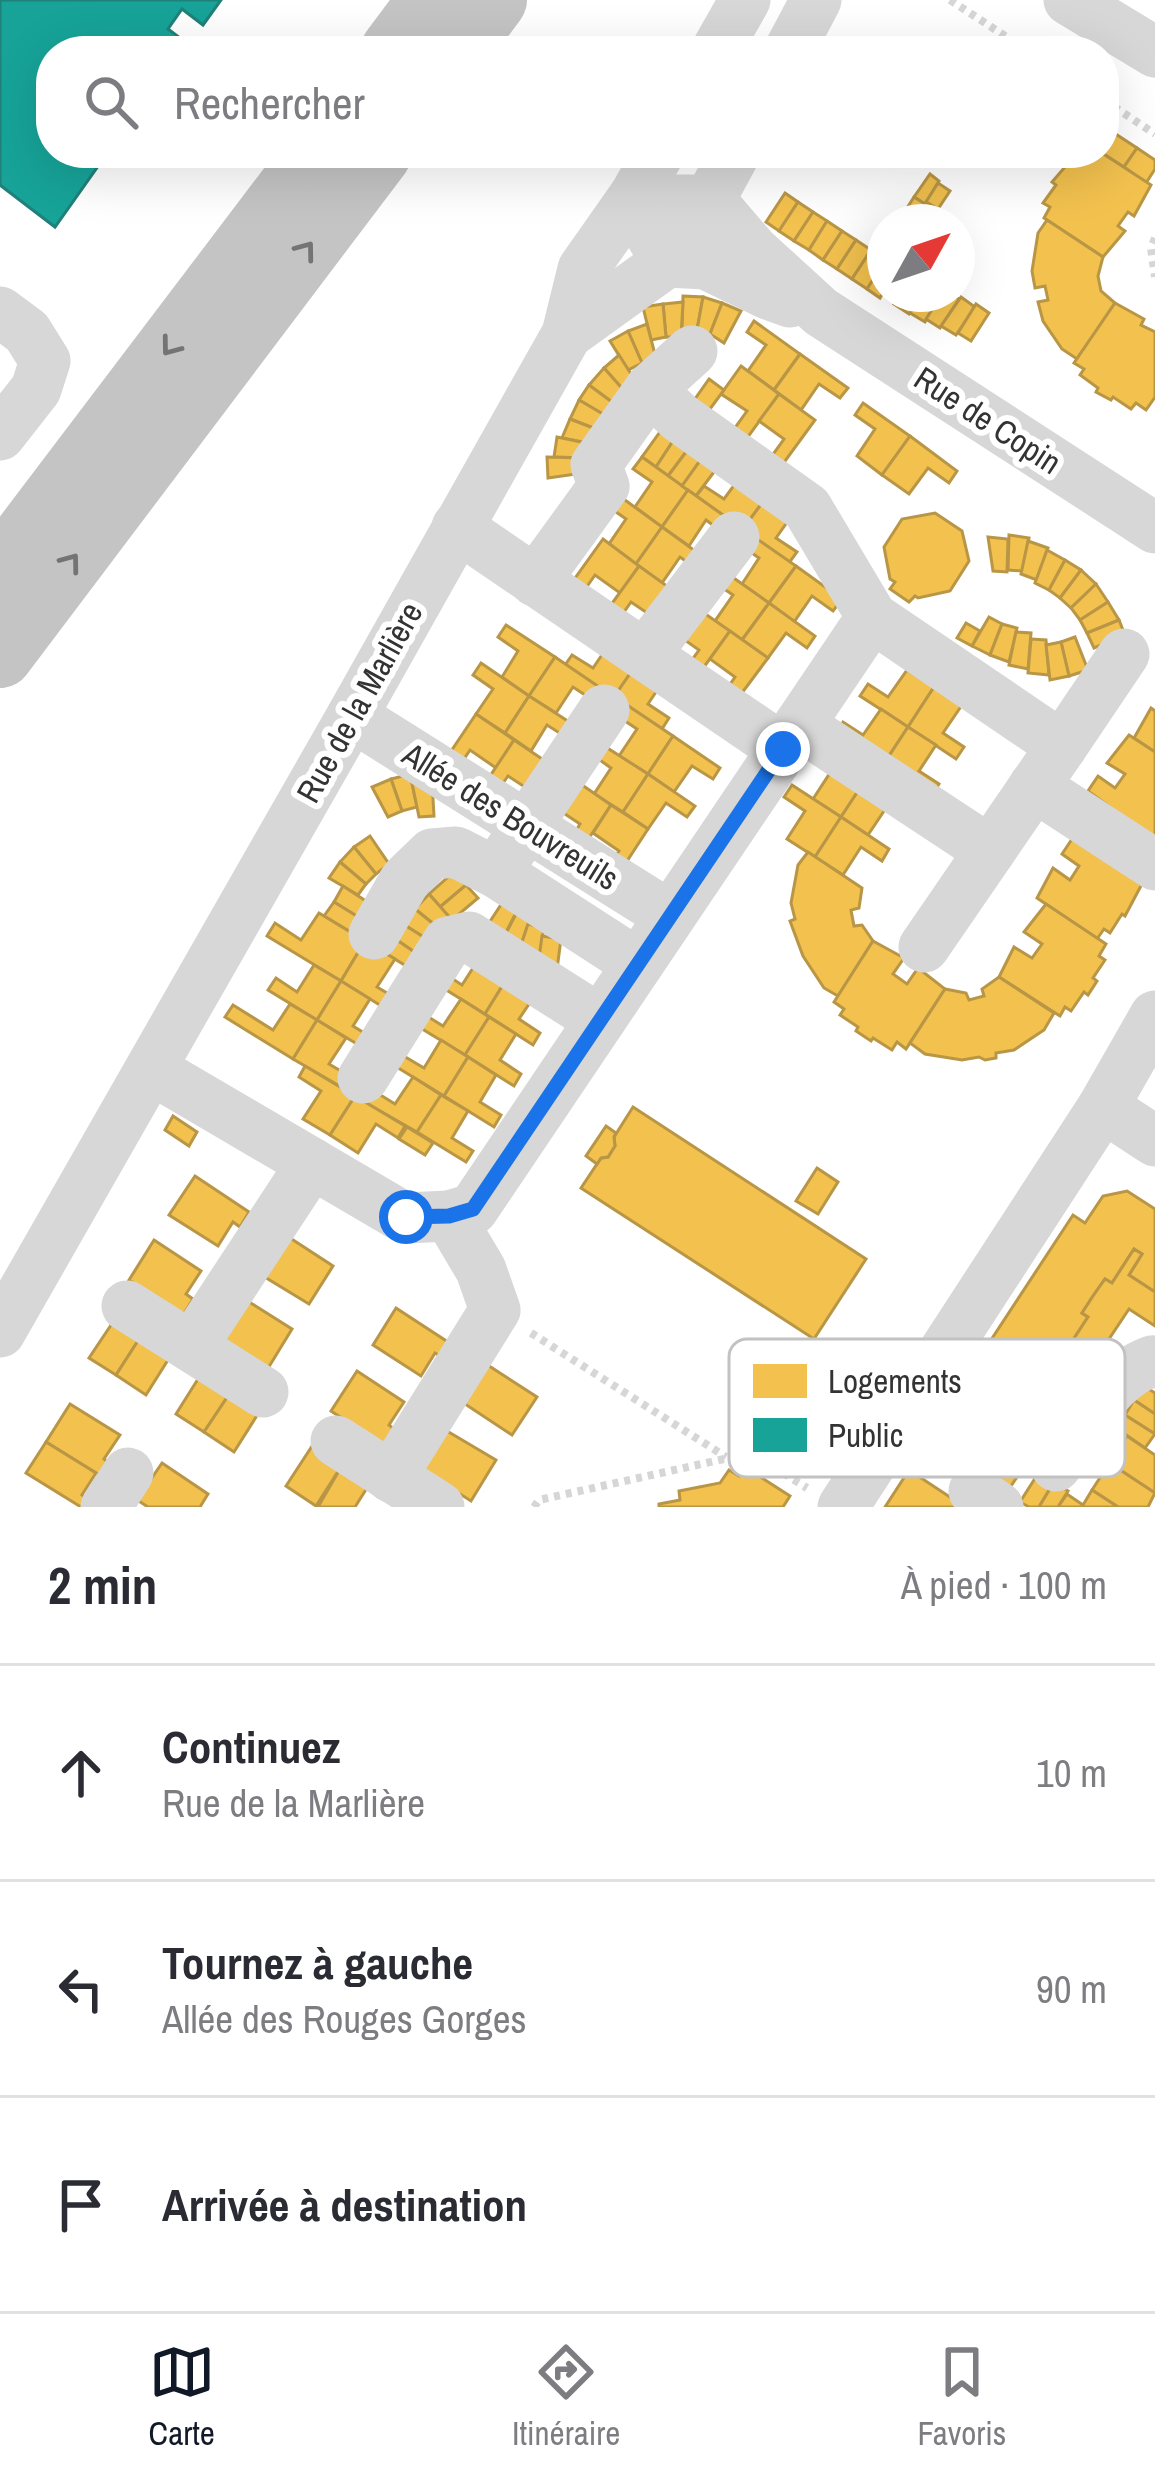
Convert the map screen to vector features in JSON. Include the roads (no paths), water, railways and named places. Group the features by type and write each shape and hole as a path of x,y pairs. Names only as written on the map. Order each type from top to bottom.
{"highway":[{"path":"404,36 431,0"},
{"path":"467,36 494,0"},
{"path":"0,571 305,168"},
{"path":"0,655 368,168"}],"street":[{"path":"725,36 745,0"},
{"path":"797,36 816,0"},
{"path":"1069,0 1155,52"},
{"name":"Rue de la Marlière","path":"567,334 667,262 690,236 727,168"},
{"path":"647,174 668,200 710,200"},
{"path":"647,174 649,232 667,262"},
{"name":"Rue de la Marlière","path":"0,1332 567,334 583,269 647,174"},
{"name":"Rue de Copin","path":"710,200 752,250 820,312 1155,528"},
{"name":"Rue de Copin","path":"667,262 706,264 820,312"},
{"path":"0,312 26,332 45,361 36,389 0,435"},
{"path":"536,580 604,485 596,465 650,389 692,351"},
{"path":"650,389 679,417 807,508 872,617 1048,766 1155,865"},
{"path":"457,527 646,653 990,851"},
{"path":"646,653 734,537"},
{"path":"461,1213 600,1020 872,617"},
{"path":"925,947 1124,654"},
{"path":"497,873 604,710"},
{"name":"Allée des Bouvreuils","path":"352,716 670,916"},
{"path":"374,934 405,880 432,854 456,852 497,873 638,964"},
{"path":"363,1078 448,941 470,937 600,1020"},
{"path":"943,1339 1103,1107 1155,1016"},
{"path":"152,1069 406,1217 461,1213"},
{"path":"1103,1107 1155,1141"},
{"path":"192,1346 312,1163"},
{"path":"391,1477 495,1310 461,1213"},
{"path":"127,1306 263,1392"},
{"path":"1125,1374 1152,1360 1155,1363"},
{"path":"336,1441 439,1507"},
{"path":"831,1502 848,1477"}]}
